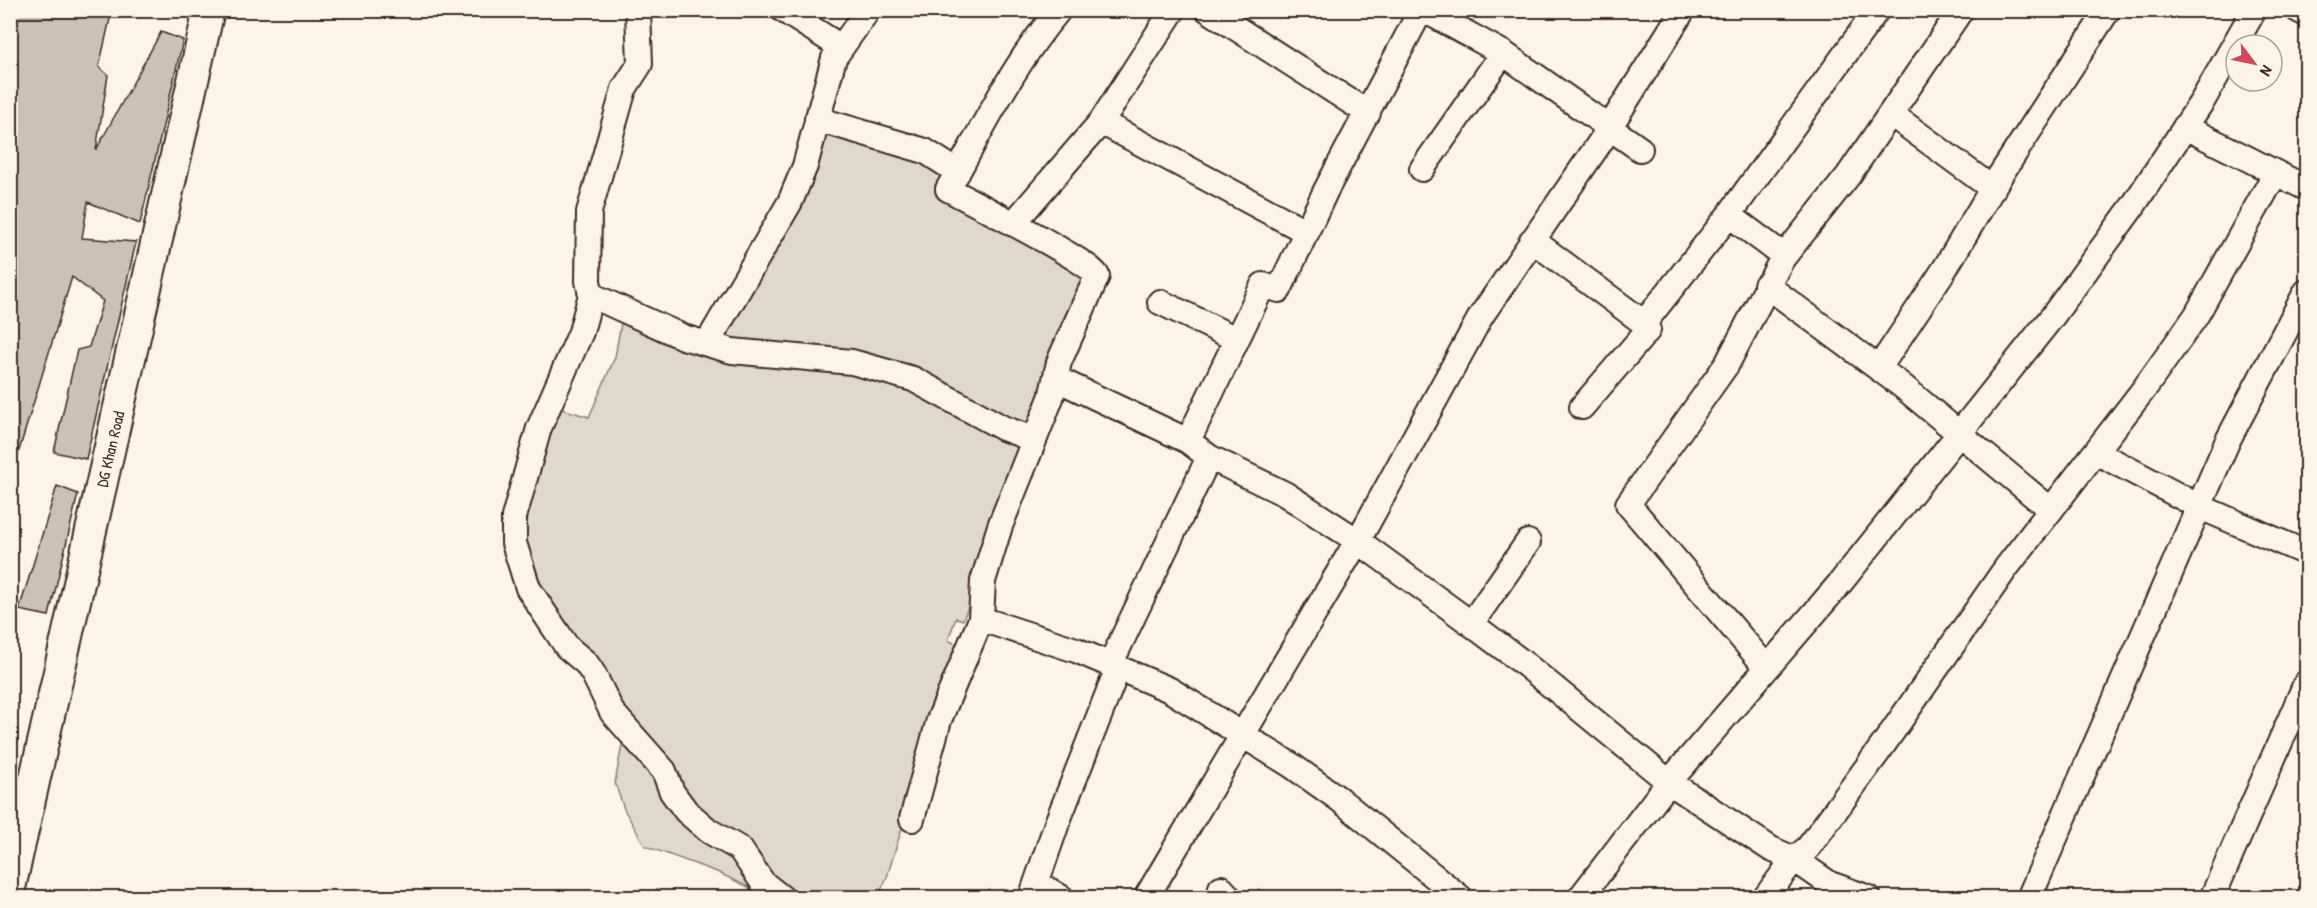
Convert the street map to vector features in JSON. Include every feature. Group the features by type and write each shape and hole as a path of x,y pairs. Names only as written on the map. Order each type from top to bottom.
{"main road":[{"name":"DG Khan Road","path":"10,888 209,10"}],"street":[{"path":"638,10 640,64 624,89 589,212 588,281 591,295 581,332 539,428 514,518 514,543 528,588 557,633 594,675 612,712 664,771 672,792 686,811 709,831 740,849 763,883 782,897"},
{"path":"783,10 842,47"},
{"path":"708,342 790,202 806,166 834,58 868,10"},
{"path":"912,819 939,720 981,619 983,581 1000,526 1057,379 1059,362 1097,273 948,189 1017,66 1035,38 1059,10"},
{"path":"1013,224 1101,122 1173,10"},
{"path":"1208,10 1368,113"},
{"path":"1188,441 1263,285 1279,290 1326,190 1423,10 1503,53 1640,149"},
{"path":"1146,897 1358,541 1480,316 1609,128 1683,10"},
{"path":"1644,323 1729,215 1877,10"},
{"path":"1766,667 1628,504 1727,364 1766,285 1784,256 1848,176 1961,10"},
{"path":"1879,368 1944,270 2108,10"},
{"path":"2298,10 2307,14"},
{"path":"1581,897 1669,782 1841,582 2052,317 2133,206 2186,127 2251,12"},
{"path":"1422,169 1470,96 1503,53"},
{"path":"1891,114 1993,189"},
{"path":"817,119 925,151 958,172"},
{"path":"1101,122 1307,232"},
{"path":"2186,127 2275,174 2307,188"},
{"path":"1765,897 1794,859 1815,839 2006,568 2096,452 2196,316 2275,174"},
{"path":"1729,215 1784,256"},
{"path":"1532,240 1644,323 1648,330 1582,407"},
{"path":"1766,285 1879,368 2051,510"},
{"path":"2029,897 2228,440 2307,292"},
{"path":"591,295 683,337 708,342 732,351 852,362 913,379 1004,428 1033,439"},
{"path":"1160,302 1236,339"},
{"path":"1057,379 1188,441 1209,458 1285,494 1358,541 1526,665 1669,782 1771,849 1794,859 1830,884 1869,897"},
{"path":"2096,452 2198,506 2307,553"},
{"path":"1062,897 1034,890 1114,666 1209,458"},
{"path":"1471,624 1528,542"},
{"path":"981,619 1076,650 1170,690 1339,799 1436,890 1461,897"},
{"path":"2212,897 2307,683"}],"shaded area":[{"path":"826,132 917,153 1093,276 963,620 956,618 948,640 958,645 887,877 878,897 769,897 717,872 645,846 624,809 615,783 622,745 616,702 547,608 521,541 530,493 555,407 589,417 615,357 621,323 670,346 711,357"}],"building":[{"path":"10,10 112,10 99,67 108,75 96,150 161,32 183,40 140,224 88,202 82,238 136,242 86,459 54,452 77,350 89,347 103,301 72,277 14,467 10,467"},
{"path":"57,486 78,494 49,616 19,610"}]}
